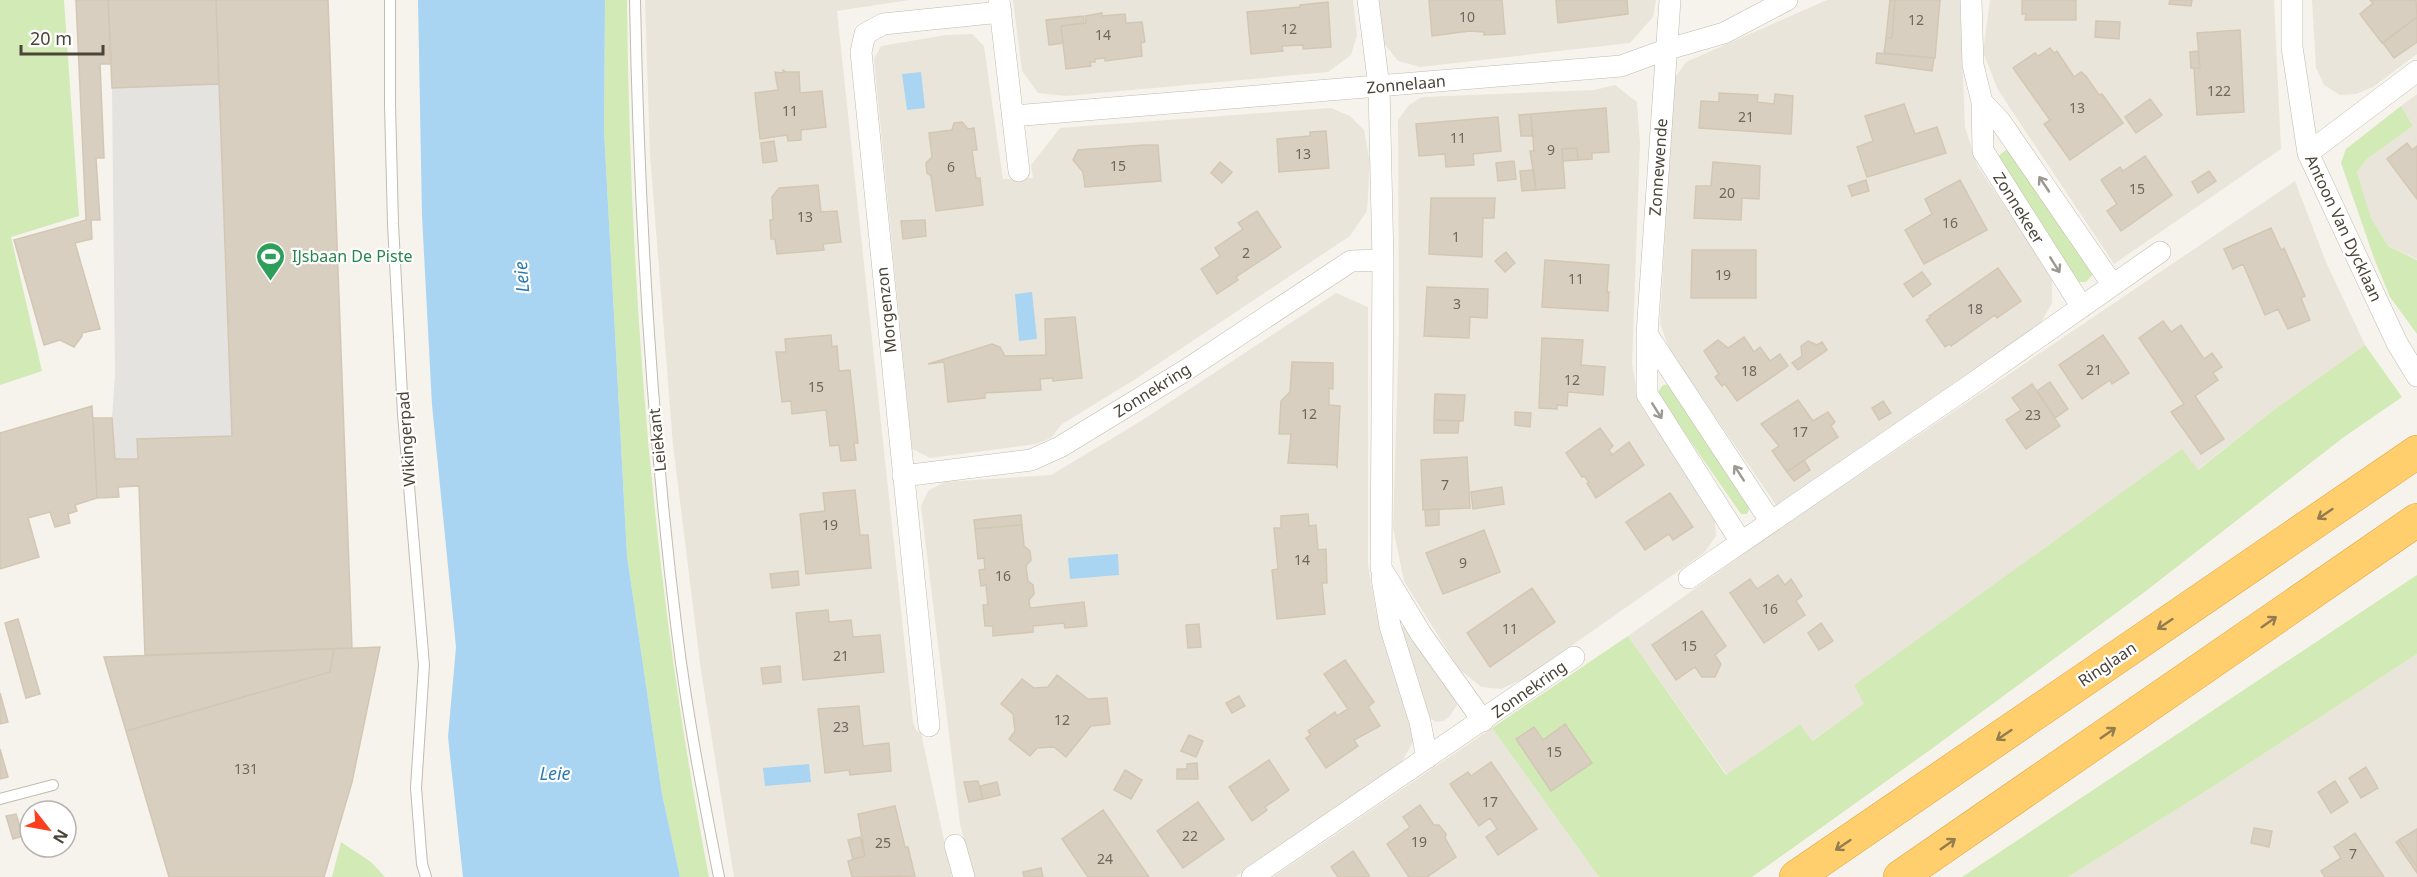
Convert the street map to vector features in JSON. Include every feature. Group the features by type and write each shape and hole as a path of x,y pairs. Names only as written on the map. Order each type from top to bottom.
{"highway":[{"name":"Ringlaan","path":"1796,877 2417,452"},
{"path":"1900,877 2411,523"}],"street":[{"path":"1368,0 1380,87 1383,260 1380,568 1390,626 1420,722 1426,758"},
{"name":"Zonnewende","path":"1670,0 1647,334 1647,394 1740,543"},
{"name":"Zonnelaan","path":"1013,116 1621,66 1665,50 1724,33 1787,0"},
{"name":"Zonnekeer","path":"1971,0 1973,65 1982,102 1983,151 2082,307"},
{"name":"Antoon Van Dycklaan","path":"2292,0 2292,47 2308,153 2397,343 2417,376"},
{"name":"Morgenzon","path":"929,726 861,52 865,34 883,24 1000,6 1019,171"},
{"path":"2308,153 2417,71"},
{"name":"Zonnekeer","path":"1982,102 2000,121 2112,284"},
{"path":"1689,578 2160,252"},
{"name":"Zonnekring","path":"903,476 1030,460 1060,447 1186,370 1351,261 1383,260"},
{"path":"1647,334 1774,520"},
{"name":"Zonnekring","path":"1380,568 1421,634 1483,721"},
{"name":"Zonnekring","path":"1252,877 1574,657"},
{"path":"955,845 964,877"}],"lane":[{"name":"Wikingerpad","path":"390,0 390,105 395,271 403,414 424,665 416,788 426,877"},
{"name":"Leiekant","path":"635,0 639,129 654,402 677,633 719,877"},
{"path":"0,799 53,785"}],"shaded area":[{"path":"645,0 909,0 837,11 913,722 916,730 921,733 952,877 734,877 701,671 673,445 650,155"},
{"path":"1013,0 1353,0 1357,35 1351,55 1328,72 1066,96 1038,93 1022,71"},
{"path":"1378,0 1656,0 1653,17 1630,43 1420,67 1398,61 1382,41"},
{"path":"1827,0 1960,0 1965,127 1977,165 2052,281 2052,303 2040,324 1776,505 1670,351 1660,323 1674,79 1686,62"},
{"path":"1990,0 2274,0 2281,149 2114,264 1998,90 1983,52"},
{"path":"2312,0 2417,0 2417,54 2373,87 2356,94 2340,95 2324,85 2316,68"},
{"path":"972,34 984,46 1003,179 1033,178 1031,165 1060,128 1331,108 1350,116 1364,130 1370,163 1367,211 1350,236 1134,380 1062,424 1051,438 1036,444 930,458 912,449 874,59 881,46 946,35"},
{"path":"219,84 232,436 137,439 138,459 115,459 112,418 115,375 112,88"},
{"path":"1615,85 1637,102 1640,144 1632,364 1639,403 1709,506 1715,522 1716,536 1704,553 1525,678 1501,689 1481,687 1459,669 1404,581 1393,528 1399,330 1398,120 1409,105 1422,97 1594,90"},
{"path":"2417,94 2417,259 2388,246 2371,218 2357,172 2367,159 2413,126 2401,106"},
{"path":"2295,181 2326,262 2365,345 2271,412 2197,470 2181,450 1854,685 1865,704 1811,741 1800,724 1727,775 1628,636 1775,532"},
{"path":"1336,293 1368,307 1368,564 1376,612 1415,728 1413,742 1401,763 1235,877 974,877 960,824 921,506 928,491 944,482 1051,475 1141,421"},
{"path":"1405,626 1457,705 1449,717 1443,721 1436,722 1428,717 1400,627"},
{"path":"2417,654 2417,877 2068,877 2214,786"},
{"path":"1492,728 1599,877 1273,877"}],"green space":[{"path":"0,0 64,0 79,216 11,237 42,371 0,385"},
{"path":"605,0 627,0 633,220 648,440 673,659 709,877 680,877 662,794 627,556 604,130"},
{"path":"2401,106 2413,126 2367,159 2357,172 2371,218 2388,246 2417,260 2417,334 2390,297 2341,163 2346,149"},
{"path":"2006,150 2011,151 2094,273 2086,282 2079,282 1997,157"},
{"path":"2365,345 2402,397 2344,437 2142,594 1752,877 1599,877 1492,728 1628,636 1726,775 1800,724 1812,741 1864,704 1854,685 2182,449 2198,470 2271,412"},
{"path":"1671,384 1751,505 1747,514 1741,514 1657,393 1663,385"},
{"path":"2417,575 2417,654 2214,786 2068,877 1962,877"},
{"path":"341,842 371,862 385,877 332,877"}],"water":[{"name":"Leie","path":"418,0 605,0 604,130 627,556 662,794 680,877 463,877 448,737 456,647 432,405 422,216"},
{"path":"921,72 925,108 907,110 902,74"},
{"path":"1032,292 1037,339 1019,341 1015,294"},
{"path":"1118,554 1119,575 1070,579 1068,558"},
{"path":"809,764 811,782 765,786 763,768"}],"building":[{"path":"76,0 108,0 111,64 100,64 104,158 96,158 100,220 91,220 92,239 75,243 100,329 82,333 74,347 60,340 44,345 14,240 86,220"},
{"path":"108,0 216,0 219,84 112,88"},
{"path":"216,0 328,0 352,648 145,655 139,486 118,487 119,497 97,498 93,418 112,418 115,459 138,459 137,439 232,436"},
{"path":"1429,0 1502,0 1505,34 1484,35 1484,32 1470,31 1432,36"},
{"path":"1556,0 1627,0 1628,14 1558,23"},
{"path":"1890,0 1895,0 1892,38 1886,38"},
{"path":"1895,0 1940,0 1935,58 1884,53 1886,38 1892,38"},
{"path":"2022,0 2076,0 2076,20 2025,20 2026,14 2022,14"},
{"path":"2170,0 2192,0 2191,6 2169,4"},
{"path":"2370,0 2416,0 2417,17 2382,43 2360,14 2373,3"},
{"path":"1328,2 1331,47 1303,49 1303,45 1282,46 1283,51 1251,54 1247,12"},
{"path":"1102,13 1102,16 1125,14 1126,23 1142,22 1145,42 1141,43 1142,56 1105,61 1105,58 1095,59 1095,62 1090,62 1091,66 1066,69 1061,26 1086,23 1085,16"},
{"path":"1083,16 1084,23 1061,26 1063,43 1049,45 1046,20"},
{"path":"2417,17 2417,42 2394,58 2383,43"},
{"path":"2096,21 2120,22 2119,39 2095,37"},
{"path":"2240,30 2244,112 2197,115 2194,68 2200,68 2197,33"},
{"path":"2050,48 2054,53 2057,51 2074,77 2081,72 2086,76 2123,123 2070,160 2044,124 2050,120 2013,68 2035,53 2038,56"},
{"path":"2198,51 2200,68 2191,68 2190,52"},
{"path":"1877,53 1934,58 1932,71 1876,63"},
{"path":"783,70 799,72 800,93 822,91 826,127 801,130 801,140 788,141 787,135 760,139 755,93 778,90 775,72 783,73"},
{"path":"1719,93 1758,95 1757,102 1774,104 1775,94 1793,96 1791,134 1699,128 1701,101 1719,102"},
{"path":"2150,99 2162,115 2136,133 2125,117"},
{"path":"1904,104 1915,134 1937,127 1946,153 1867,177 1857,147 1873,141 1865,116"},
{"path":"1606,108 1609,152 1592,153 1592,159 1578,160 1577,148 1562,149 1565,188 1536,190 1530,151 1534,151 1531,114"},
{"path":"1531,114 1532,136 1521,136 1519,115"},
{"path":"1498,117 1501,151 1473,154 1474,165 1446,167 1445,154 1419,156 1416,124"},
{"path":"962,122 968,129 974,128 977,150 972,150 976,178 980,178 983,205 936,211 931,176 927,173 926,163 932,157 929,133 952,130 954,123"},
{"path":"1326,131 1329,168 1279,172 1277,139 1310,136 1310,132"},
{"path":"774,141 777,161 763,163 761,143"},
{"path":"2407,143 2412,150 2417,146 2417,199 2387,159"},
{"path":"1158,145 1161,181 1085,187 1083,172 1073,160 1078,150"},
{"path":"1577,148 1578,160 1563,161 1562,149"},
{"path":"2145,156 2172,195 2121,231 2107,211 2117,204 2101,180 2120,167 2123,171"},
{"path":"1514,161 1516,179 1498,181 1496,163"},
{"path":"1220,162 1232,172 1222,183 1211,173"},
{"path":"1713,162 1760,166 1759,199 1742,198 1741,220 1694,218 1696,186 1711,186"},
{"path":"1534,170 1536,190 1522,191 1520,171"},
{"path":"2209,171 2216,181 2198,193 2192,182"},
{"path":"1866,180 1869,191 1852,196 1848,186"},
{"path":"1960,180 1987,230 1924,264 1905,230 1932,214 1925,199"},
{"path":"818,185 821,212 837,211 841,242 823,244 824,250 777,254 775,239 771,239 772,197 779,188"},
{"path":"1431,198 1495,198 1494,218 1483,218 1482,257 1429,254"},
{"path":"1257,211 1281,247 1236,277 1238,280 1217,294 1201,269 1220,256 1215,248 1243,229 1238,223"},
{"path":"925,220 926,236 903,239 901,221"},
{"path":"2271,228 2281,250 2284,248 2305,296 2301,298 2310,320 2288,329 2278,309 2265,315 2243,264 2233,269 2224,249"},
{"path":"1692,250 1756,250 1756,298 1691,298"},
{"path":"1506,252 1515,263 1505,272 1495,261"},
{"path":"1545,260 1609,265 1608,311 1542,307"},
{"path":"1998,268 2021,301 1997,318 1995,315 1951,346 1949,344 1945,347 1926,320"},
{"path":"1922,272 1931,284 1913,297 1904,284"},
{"path":"1427,287 1488,289 1487,318 1470,317 1469,338 1424,336"},
{"path":"1075,317 1082,378 1053,381 1053,378 1040,379 1041,390 985,393 985,398 948,402 944,362 928,364 992,344 1000,347 1005,356 1046,355 1045,319"},
{"path":"2163,321 2171,332 2181,325 2204,359 2212,353 2222,367 2213,373 2218,380 2195,396 2224,439 2201,454 2171,412 2184,404 2139,338"},
{"path":"831,335 832,347 837,346 839,371 850,370 858,443 854,443 856,460 841,461 839,445 830,446 826,410 792,414 791,401 782,402 776,352 786,352 785,339"},
{"path":"2103,335 2129,373 2112,384 2110,380 2082,399 2059,365"},
{"path":"1744,337 1754,352 1760,347 1770,361 1780,354 1788,366 1737,401 1725,384 1722,386 1715,377 1719,374 1704,351 1718,340 1728,348"},
{"path":"1542,338 1583,340 1581,365 1605,367 1603,395 1568,392 1567,406 1557,405 1557,409 1539,408"},
{"path":"1808,341 1817,345 1822,342 1827,350 1798,370 1792,363 1802,356 1801,346"},
{"path":"1292,362 1333,363 1333,389 1329,388 1329,405 1340,406 1337,467 1336,465 1288,463 1291,434 1279,434 1281,401 1290,392"},
{"path":"2050,382 2068,409 2055,418 2037,391"},
{"path":"2032,384 2060,426 2026,449 2006,420 2021,410 2012,398"},
{"path":"1435,394 1465,395 1463,421 1434,420"},
{"path":"1798,400 1813,421 1828,412 1835,422 1831,426 1838,437 1787,472 1772,451 1779,446 1761,424"},
{"path":"1883,401 1891,413 1879,420 1872,408"},
{"path":"92,406 97,498 75,505 77,511 68,514 70,523 55,527 50,512 28,518 39,557 0,569 0,433"},
{"path":"1515,412 1531,413 1530,427 1515,425"},
{"path":"1434,420 1459,421 1458,433 1434,433"},
{"path":"1600,428 1613,446 1609,450 1612,455 1629,442 1644,465 1596,498 1587,483 1589,482 1584,476 1582,477 1566,453"},
{"path":"1467,457 1470,508 1423,510 1421,460"},
{"path":"1804,460 1810,470 1794,481 1787,472"},
{"path":"1502,487 1504,504 1473,509 1471,492"},
{"path":"855,490 860,535 868,535 871,568 806,574 800,514 825,511 823,493"},
{"path":"1670,493 1693,527 1673,540 1669,534 1645,550 1626,522"},
{"path":"1439,509 1439,525 1426,526 1425,510"},
{"path":"1308,514 1309,526 1316,525 1318,550 1326,549 1327,583 1322,583 1325,614 1277,619 1272,570 1278,569 1274,528 1281,528 1281,516"},
{"path":"1021,515 1022,525 975,529 974,520"},
{"path":"1022,525 1024,546 1030,551 1031,560 1026,566 1028,581 1033,585 1034,594 1029,600 1030,608 1084,602 1087,626 1065,628 1064,623 1033,626 1033,632 993,636 993,626 985,626 983,605 988,605 986,585 981,586 979,570 985,569 984,558 978,559 975,529"},
{"path":"1484,530 1500,572 1443,594 1426,553"},
{"path":"798,571 799,585 772,588 770,574"},
{"path":"1778,575 1785,585 1791,579 1802,596 1796,601 1805,615 1764,643 1730,593 1750,579 1757,589"},
{"path":"1532,588 1555,622 1490,667 1467,633"},
{"path":"828,610 829,622 851,620 853,637 880,635 884,672 803,680 796,613"},
{"path":"1702,611 1726,646 1715,655 1721,664 1715,677 1702,677 1695,667 1676,680 1652,645"},
{"path":"18,619 40,694 26,698 5,623"},
{"path":"1821,623 1833,641 1819,650 1808,633"},
{"path":"1199,624 1201,647 1188,648 1186,625"},
{"path":"380,647 352,782 324,877 169,877 126,731 330,672 334,649"},
{"path":"334,649 330,672 126,731 104,657"},
{"path":"1345,660 1374,702 1368,707 1380,726 1354,740 1358,746 1326,768 1306,738 1311,735 1308,731 1335,712 1337,716 1348,709 1324,674"},
{"path":"780,666 781,682 763,684 761,668"},
{"path":"1057,675 1088,699 1107,698 1110,724 1091,726 1066,757 1054,747 1037,748 1030,756 1009,739 1015,731 1013,714 1001,704 1022,679 1034,688 1048,687"},
{"path":"0,693 8,722 0,724"},
{"path":"1239,696 1245,706 1232,713 1226,703"},
{"path":"859,706 863,746 889,743 891,771 850,775 849,770 825,773 818,709"},
{"path":"1565,724 1592,763 1551,791 1516,739 1534,727 1543,740"},
{"path":"1189,735 1203,741 1196,757 1181,751"},
{"path":"0,749 8,777 0,779"},
{"path":"1269,760 1289,790 1265,807 1267,810 1252,821 1229,787"},
{"path":"1491,762 1537,829 1498,855 1486,837 1497,829 1490,818 1479,826 1450,784 1468,772 1471,776"},
{"path":"1197,763 1198,779 1177,779 1177,769 1187,769 1187,764"},
{"path":"2366,767 2378,788 2361,798 2349,778"},
{"path":"1125,770 1142,780 1131,799 1114,790"},
{"path":"978,781 983,799 969,802 964,782"},
{"path":"2335,781 2348,802 2331,813 2318,792"},
{"path":"997,782 1000,795 983,799 980,786"},
{"path":"1198,802 1224,839 1183,868 1157,831"},
{"path":"1420,805 1434,825 1439,825 1446,834 1445,838 1456,857 1427,877 1409,877 1387,844 1410,827 1403,817"},
{"path":"895,806 915,876 852,877 848,861 865,856 858,814"},
{"path":"1103,810 1149,877 1088,877 1062,839"},
{"path":"16,814 18,838 13,839 6,816"},
{"path":"2254,828 2272,831 2269,847 2251,843"},
{"path":"2417,829 2417,867 2399,840"},
{"path":"2355,833 2384,877 2325,877 2321,871 2341,858 2334,847"},
{"path":"860,837 865,856 853,859 848,840"},
{"path":"2399,840 2417,867 2417,873 2396,842"},
{"path":"1353,851 1369,877 1338,877 1331,867"},
{"path":"1041,868 1043,877 1024,877 1023,872"}],"place":[{"name":"IJsbaan De Piste","path":"271,282"}]}
